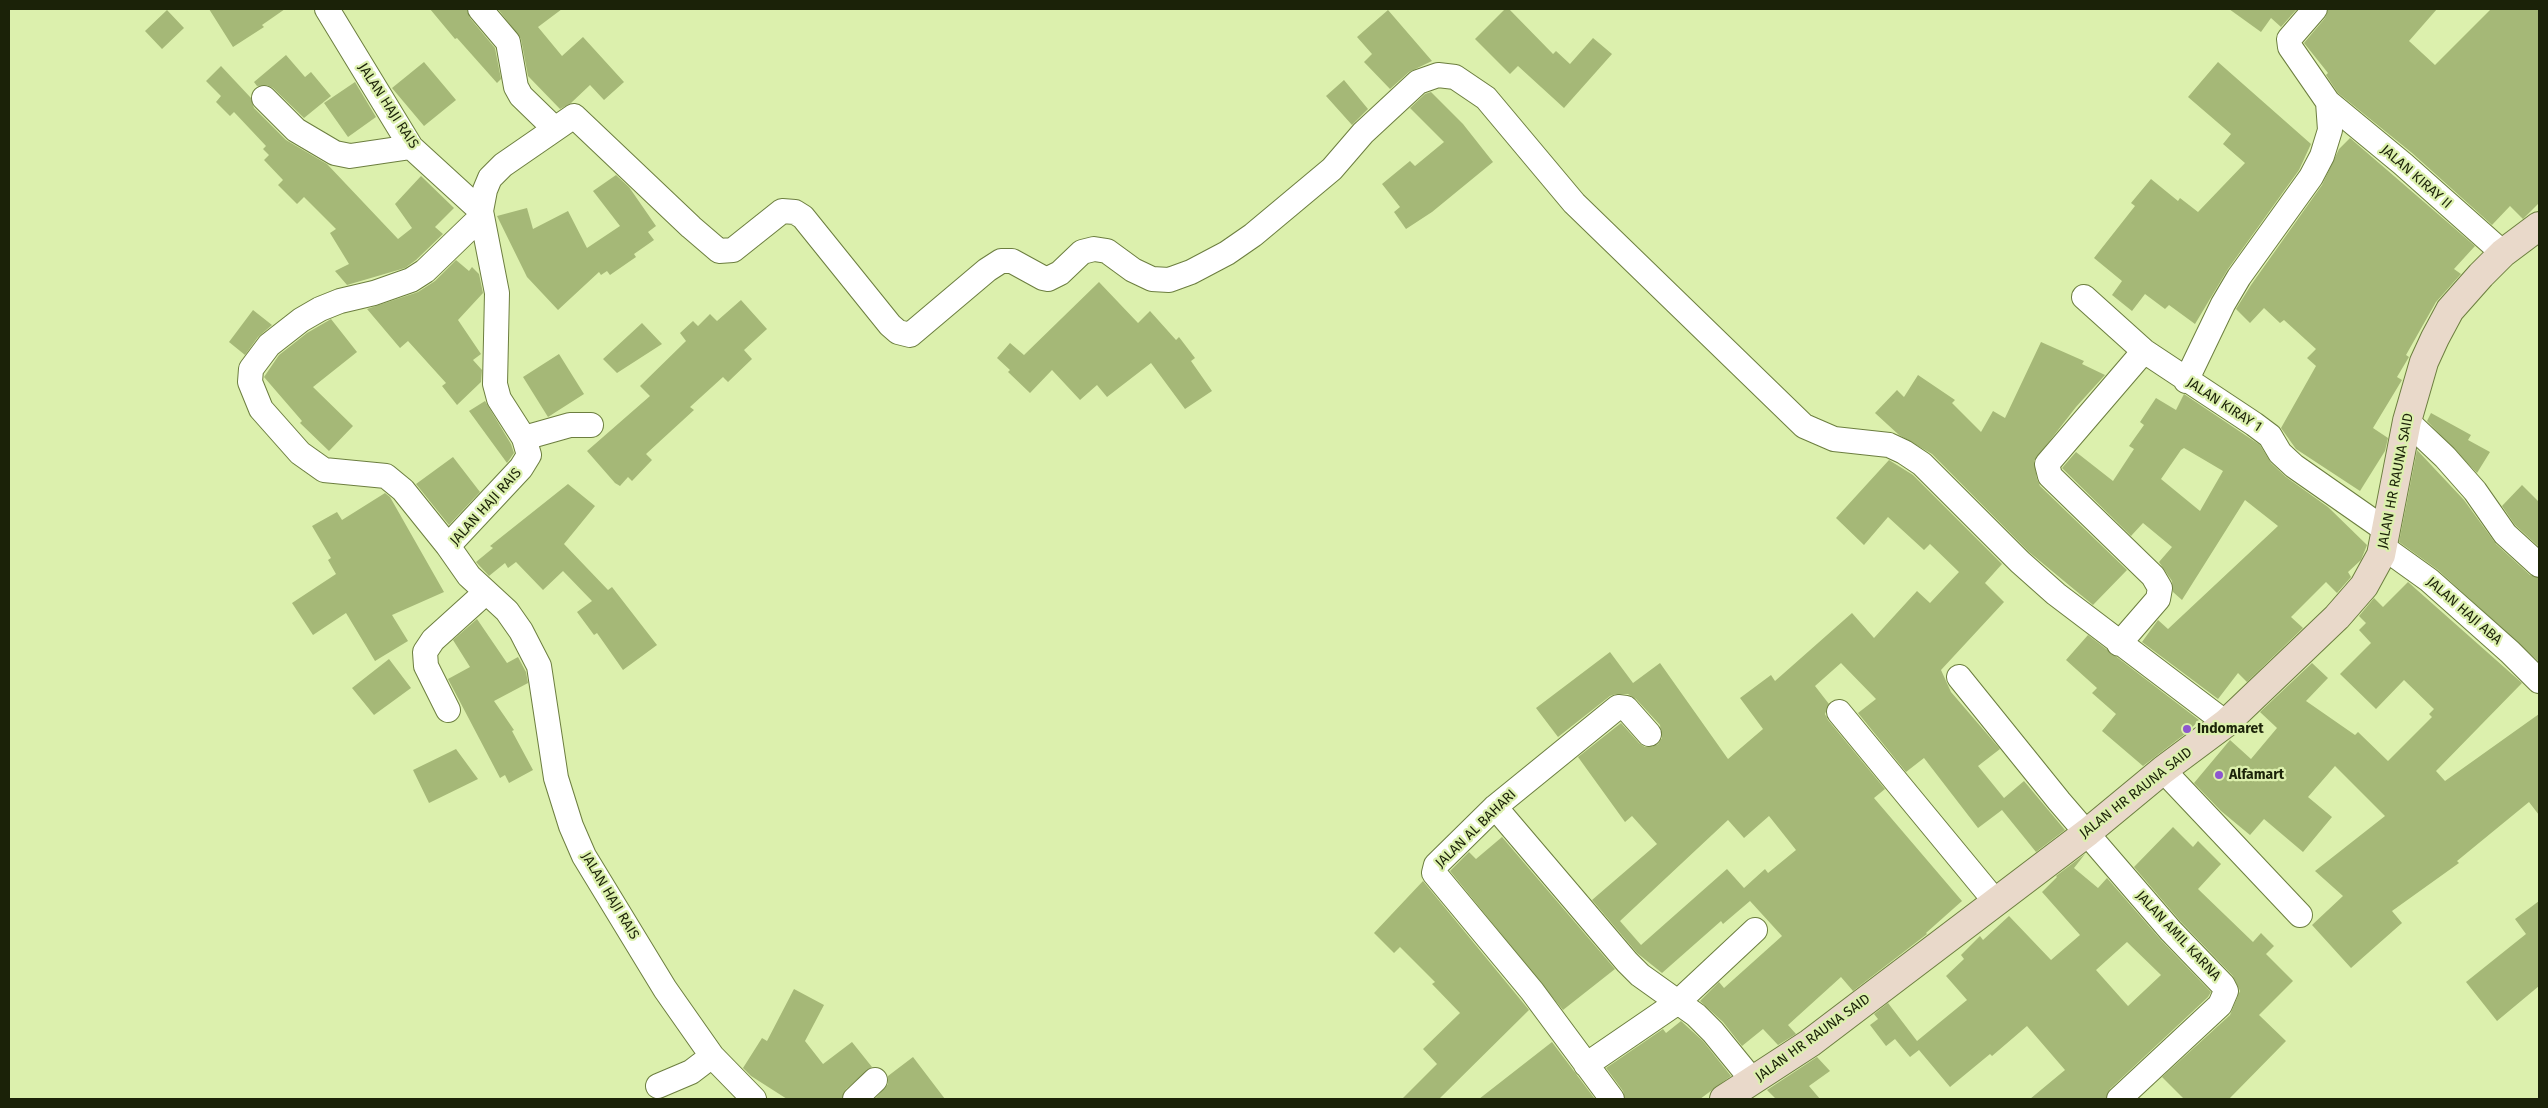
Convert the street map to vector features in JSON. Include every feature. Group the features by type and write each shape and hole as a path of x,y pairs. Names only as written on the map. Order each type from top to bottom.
{"main road":[{"name":"JALAN HR RAUNA SAID","path":"1729,1098 1810,1043 2088,832 2163,770 2226,723 2337,617 2364,586 2381,555 2407,421 2424,362 2450,310 2503,254 2539,226"}],"street":[{"name":"JALAN HAJI RAIS","path":"327,9 411,147 481,213 497,293 495,384 499,399 528,447 527,461 448,546 469,576 485,593 507,611 521,631 539,666 556,778 571,826 584,856 648,959 712,1056 754,1099"},
{"path":"480,9 508,42 516,87 521,96 556,129"},
{"path":"2186,381 2223,304 2239,277 2311,177 2322,156 2330,130 2328,102 2290,47 2289,39 2315,9"},
{"path":"448,546 403,490 386,476 324,470 300,453 260,409 250,382 251,369 269,345 314,313 340,301 374,293 411,280 425,270 481,213 485,190 490,178 503,165 574,116 691,228 719,251 733,250 782,211 795,212 803,217 890,326 904,334 916,332 987,270 1001,261 1012,261 1048,279 1060,273 1082,252 1094,249 1107,250 1133,270 1152,279 1169,280 1191,272 1227,253 1253,235 1332,169 1363,133 1418,82 1438,75 1455,77 1486,98 1574,204 1804,426 1834,439 1890,446 1904,452 1922,464 2020,562 2120,644 2226,723"},
{"path":"264,98 296,130 335,153 350,156 411,147"},
{"name":"JALAN KIRAY II","path":"2328,102 2403,164 2503,254"},
{"name":"JALAN KIRAY 1","path":"2084,297 2144,352 2270,436 2280,453 2294,466 2385,539"},
{"path":"2120,644 2158,599 2160,588 2153,576 2050,476 2047,464 2144,352"},
{"path":"2407,421 2445,457 2475,491 2505,534 2539,565"},
{"path":"524,438 570,425 591,425"},
{"name":"JALAN HAJI ABA","path":"2385,539 2510,652 2539,681"},
{"path":"448,710 426,666 425,652 433,640 485,593"},
{"path":"1959,677 2059,801 2088,832"},
{"name":"JALAN AL BAHARI","path":"1612,1099 1532,991 1434,873 1436,865 1495,807 1618,707 1626,708 1649,734"},
{"path":"1839,712 1995,901"},
{"path":"2163,770 2300,915"},
{"path":"1495,807 1621,956 1640,975 1696,1015 1713,1032 1753,1081"},
{"name":"JALAN AMIL KARNA","path":"2088,832 2171,931 2223,985 2226,991 2220,1005 2119,1099"},
{"path":"1586,1065 1678,1002 1755,930"},
{"path":"658,1086 691,1072 712,1056"},
{"path":"855,1099 875,1080"}],"building":[{"path":"209,9 285,9 262,25 264,27 233,47"},
{"path":"430,9 467,9 470,18 495,48 501,79 497,83 457,38 455,39"},
{"path":"498,9 562,9 538,27 562,56 583,37 624,82 604,100 590,85 571,103 560,109 528,76 521,39"},
{"path":"1505,9 1509,9 1553,54 1556,51 1570,64 1593,38 1612,54 1564,108 1518,66 1510,74 1475,39"},
{"path":"2229,9 2297,9 2281,27 2271,18 2261,32"},
{"path":"2328,9 2437,9 2409,41 2435,65 2491,9 2539,9 2539,203 2523,219 2510,206 2492,225 2412,153 2338,93 2326,75 2328,73 2304,43 2325,18"},
{"path":"167,10 184,28 162,49 145,31"},
{"path":"1388,10 1432,61 1409,72 1390,89 1364,62 1372,54 1357,37"},
{"path":"286,55 305,77 311,72 331,96 304,118 273,88 267,85 257,86 254,82"},
{"path":"424,62 456,100 424,126 392,88"},
{"path":"2218,62 2311,144 2299,170 2228,269 2195,324 2169,305 2165,309 2145,294 2132,311 2112,295 2122,281 2094,258 2135,206 2131,203 2151,179 2178,201 2180,198 2198,212 2245,163 2223,144 2231,134 2188,97"},
{"path":"221,66 251,98 254,108 286,140 327,164 398,239 412,228 395,204 421,176 454,208 435,227 443,234 405,268 347,285 335,271 349,264 330,233 336,229 304,197 297,204 278,185 283,180 264,160 269,155 263,149 266,146 234,112 230,116 216,102 221,96 206,81"},
{"path":"1344,80 1368,109 1352,125 1326,96"},
{"path":"355,82 376,117 348,137 324,103"},
{"path":"1431,92 1463,124 1493,162 1432,212 1406,229 1394,212 1400,207 1382,184 1410,161 1415,166 1444,142 1410,108 1425,94"},
{"path":"2350,138 2475,246 2454,269 2461,274 2436,302 2406,355 2409,357 2397,377 2402,380 2373,428 2388,438 2385,451 2360,491 2296,449 2281,428 2316,366 2307,358 2316,349 2284,320 2280,323 2264,308 2250,323 2236,309 2322,185 2339,149"},
{"path":"616,175 629,187 656,226 648,232 654,240 634,254 636,257 610,275 607,271 601,275 599,272 558,310 527,277 497,216 527,208 533,229 568,211 587,248 620,226 593,191"},
{"path":"456,260 469,271 472,267 479,274 483,293 458,320 481,354 473,360 482,370 481,382 457,405 442,386 446,383 408,341 400,348 367,309 418,292 435,281"},
{"path":"1099,282 1138,323 1150,311 1176,340 1179,337 1195,358 1191,361 1212,391 1185,409 1151,363 1107,397 1097,385 1080,400 1052,370 1030,393 1008,372 1010,370 997,358 1010,343 1024,355"},
{"path":"741,300 767,329 744,350 752,359 728,382 723,377 690,407 694,410 646,454 652,460 632,481 628,477 620,486 615,483 587,451 650,396 640,386 686,341 680,333 693,321 698,326 710,314 717,321"},
{"path":"253,310 272,325 258,337 245,355 229,342"},
{"path":"331,319 357,352 313,387 353,426 329,451 300,423 302,421 264,377 279,355 307,333"},
{"path":"642,323 662,344 617,373 603,359"},
{"path":"2041,342 2084,361 2082,364 2105,375 2076,407 2034,461 2040,486 2127,570 2093,605 2029,552 1932,454 1899,435 1875,413 1897,390 1904,397 1918,375 1955,400 1952,403 1981,432 1993,411 2005,418"},
{"path":"559,354 584,394 548,417 523,377"},
{"path":"2184,394 2260,445 2271,463 2286,477 2328,507 2367,545 2361,560 2348,572 2351,577 2337,593 2326,582 2291,617 2303,628 2247,682 2238,673 2218,699 2142,642 2158,620 2168,629 2278,526 2245,500 2182,600 2173,592 2172,581 2159,562 2172,547 2143,523 2131,536 2062,468 2076,452 2113,481 2134,449 2129,446 2144,425 2140,422 2156,398 2176,410","holes":["2184,448 2223,471 2200,511 2161,479"]},
{"path":"485,401 511,444 514,453 507,463 469,411"},
{"path":"2431,413 2471,435 2468,440 2490,452 2477,473 2427,421"},
{"path":"2417,450 2464,500 2496,544 2530,575 2539,578 2539,662 2438,570 2399,542"},
{"path":"453,457 480,492 449,525 416,484"},
{"path":"1889,460 1913,475 2002,564 1985,583 2004,602 1941,670 1951,692 2000,749 1978,766 2004,798 2024,781 2065,830 2036,852 2002,810 1978,828 1924,758 1906,772 1858,713 1876,699 1841,663 1815,686 1829,704 1825,714 1828,720 1885,789 1874,798 1962,901 1927,934 1853,991 1841,977 1788,1025 1796,1034 1778,1045 1763,1029 1742,1046 1723,1022 1700,1001 1719,982 1724,988 1782,936 1750,901 1723,924 1721,921 1662,973 1637,953 1592,900 1657,844 1632,816 1625,822 1578,757 1621,723 1639,743 1645,747 1652,747 1658,744 1662,738 1660,725 1636,699 1628,694 1610,696 1558,737 1536,708 1610,652 1633,683 1660,663 1728,759 1763,729 1740,698 1771,675 1775,681 1852,613 1874,638 1917,591 1930,603 1959,572 1930,544 1924,550 1888,517 1864,545 1836,518","holes":["1769,816 1796,850 1768,873 1765,869 1744,888 1727,869 1641,945 1620,921 1728,820 1744,838"]},
{"path":"568,484 595,506 564,544 608,590 612,587 657,645 623,670 597,633 594,635 577,612 592,601 563,571 543,590 516,562 508,568 505,563 489,576 476,562 493,548 490,546"},
{"path":"2522,485 2539,502 2539,547 2515,525 2502,506"},
{"path":"385,493 390,497 444,592 392,615 408,641 375,661 346,613 313,635 292,603 336,574 328,560 331,558 312,526 337,512 342,520"},
{"path":"2408,582 2522,683 2436,771 2445,781 2539,714 2539,815 2529,802 2457,861 2459,863 2392,911 2402,923 2351,968 2312,925 2343,896 2315,871 2385,816 2335,766 2308,797 2332,817 2303,852 2264,819 2250,835 2221,811 2194,783 2230,740 2251,759 2277,728 2260,712 2312,663 2328,678 2306,701 2355,735 2358,732 2388,761 2432,717 2429,714 2434,709 2404,680 2376,709 2340,674 2371,643 2359,630 2366,623 2359,616 2374,598 2383,607"},
{"path":"477,619 507,663 518,657 526,672 528,683 494,701 514,730 512,731 533,770 509,783 505,775 500,778 448,679 470,667 453,640"},
{"path":"2088,635 2199,720 2189,731 2143,766 2102,731 2116,714 2092,693 2097,688 2066,660"},
{"path":"389,659 411,688 374,715 352,688"},
{"path":"456,749 478,779 429,803 413,770"},
{"path":"2173,827 2193,847 2198,841 2221,864 2198,889 2253,942 2261,933 2274,946 2266,954 2293,981 2259,1015 2286,1041 2229,1099 2184,1099 2162,1077 2230,1015 2240,991 2233,976 2181,922 2134,867"},
{"path":"1502,837 1615,969 1563,1010 1450,871 1469,852 1476,859"},
{"path":"2085,854 2074,868 2098,888 2107,878 2161,940 2211,992 2208,997 2110,1089 2106,1099 2030,1099 2065,1070 2027,1026 1992,1056 1990,1054 1950,1087 1919,1050 1910,1057 1895,1039 1886,1046 1870,1025 1878,1019 1874,1014 1888,1003 1917,1041 1967,1000 1946,976 1964,959 1961,955 1980,936 1983,940 2009,916 2051,960 2080,935 2042,892 2056,876","holes":["2127,942 2161,975 2128,1006 2096,970"]},
{"path":"1423,881 1529,1010 1439,1099 1402,1099 1437,1064 1423,1049 1460,1013 1432,984 1435,982 1400,947 1394,953 1374,933"},
{"path":"2539,901 2539,986 2497,1021 2466,982 2526,934 2515,919"},
{"path":"794,989 824,1005 805,1041 823,1064 852,1042 872,1067 846,1089 842,1099 787,1099 751,1076 743,1068 762,1038 767,1041"},
{"path":"1681,1021 1703,1041 1731,1076 1700,1099 1625,1099 1623,1091 1606,1068 1663,1029 1666,1033"},
{"path":"1552,1042 1595,1099 1479,1099"},
{"path":"913,1057 945,1099 875,1099 888,1084 888,1076"},
{"path":"1817,1057 1830,1071 1809,1086 1820,1099 1776,1099 1767,1090"}],"place":[{"name":"Indomaret","path":"2187,729"},
{"name":"Alfamart","path":"2219,775"}]}
